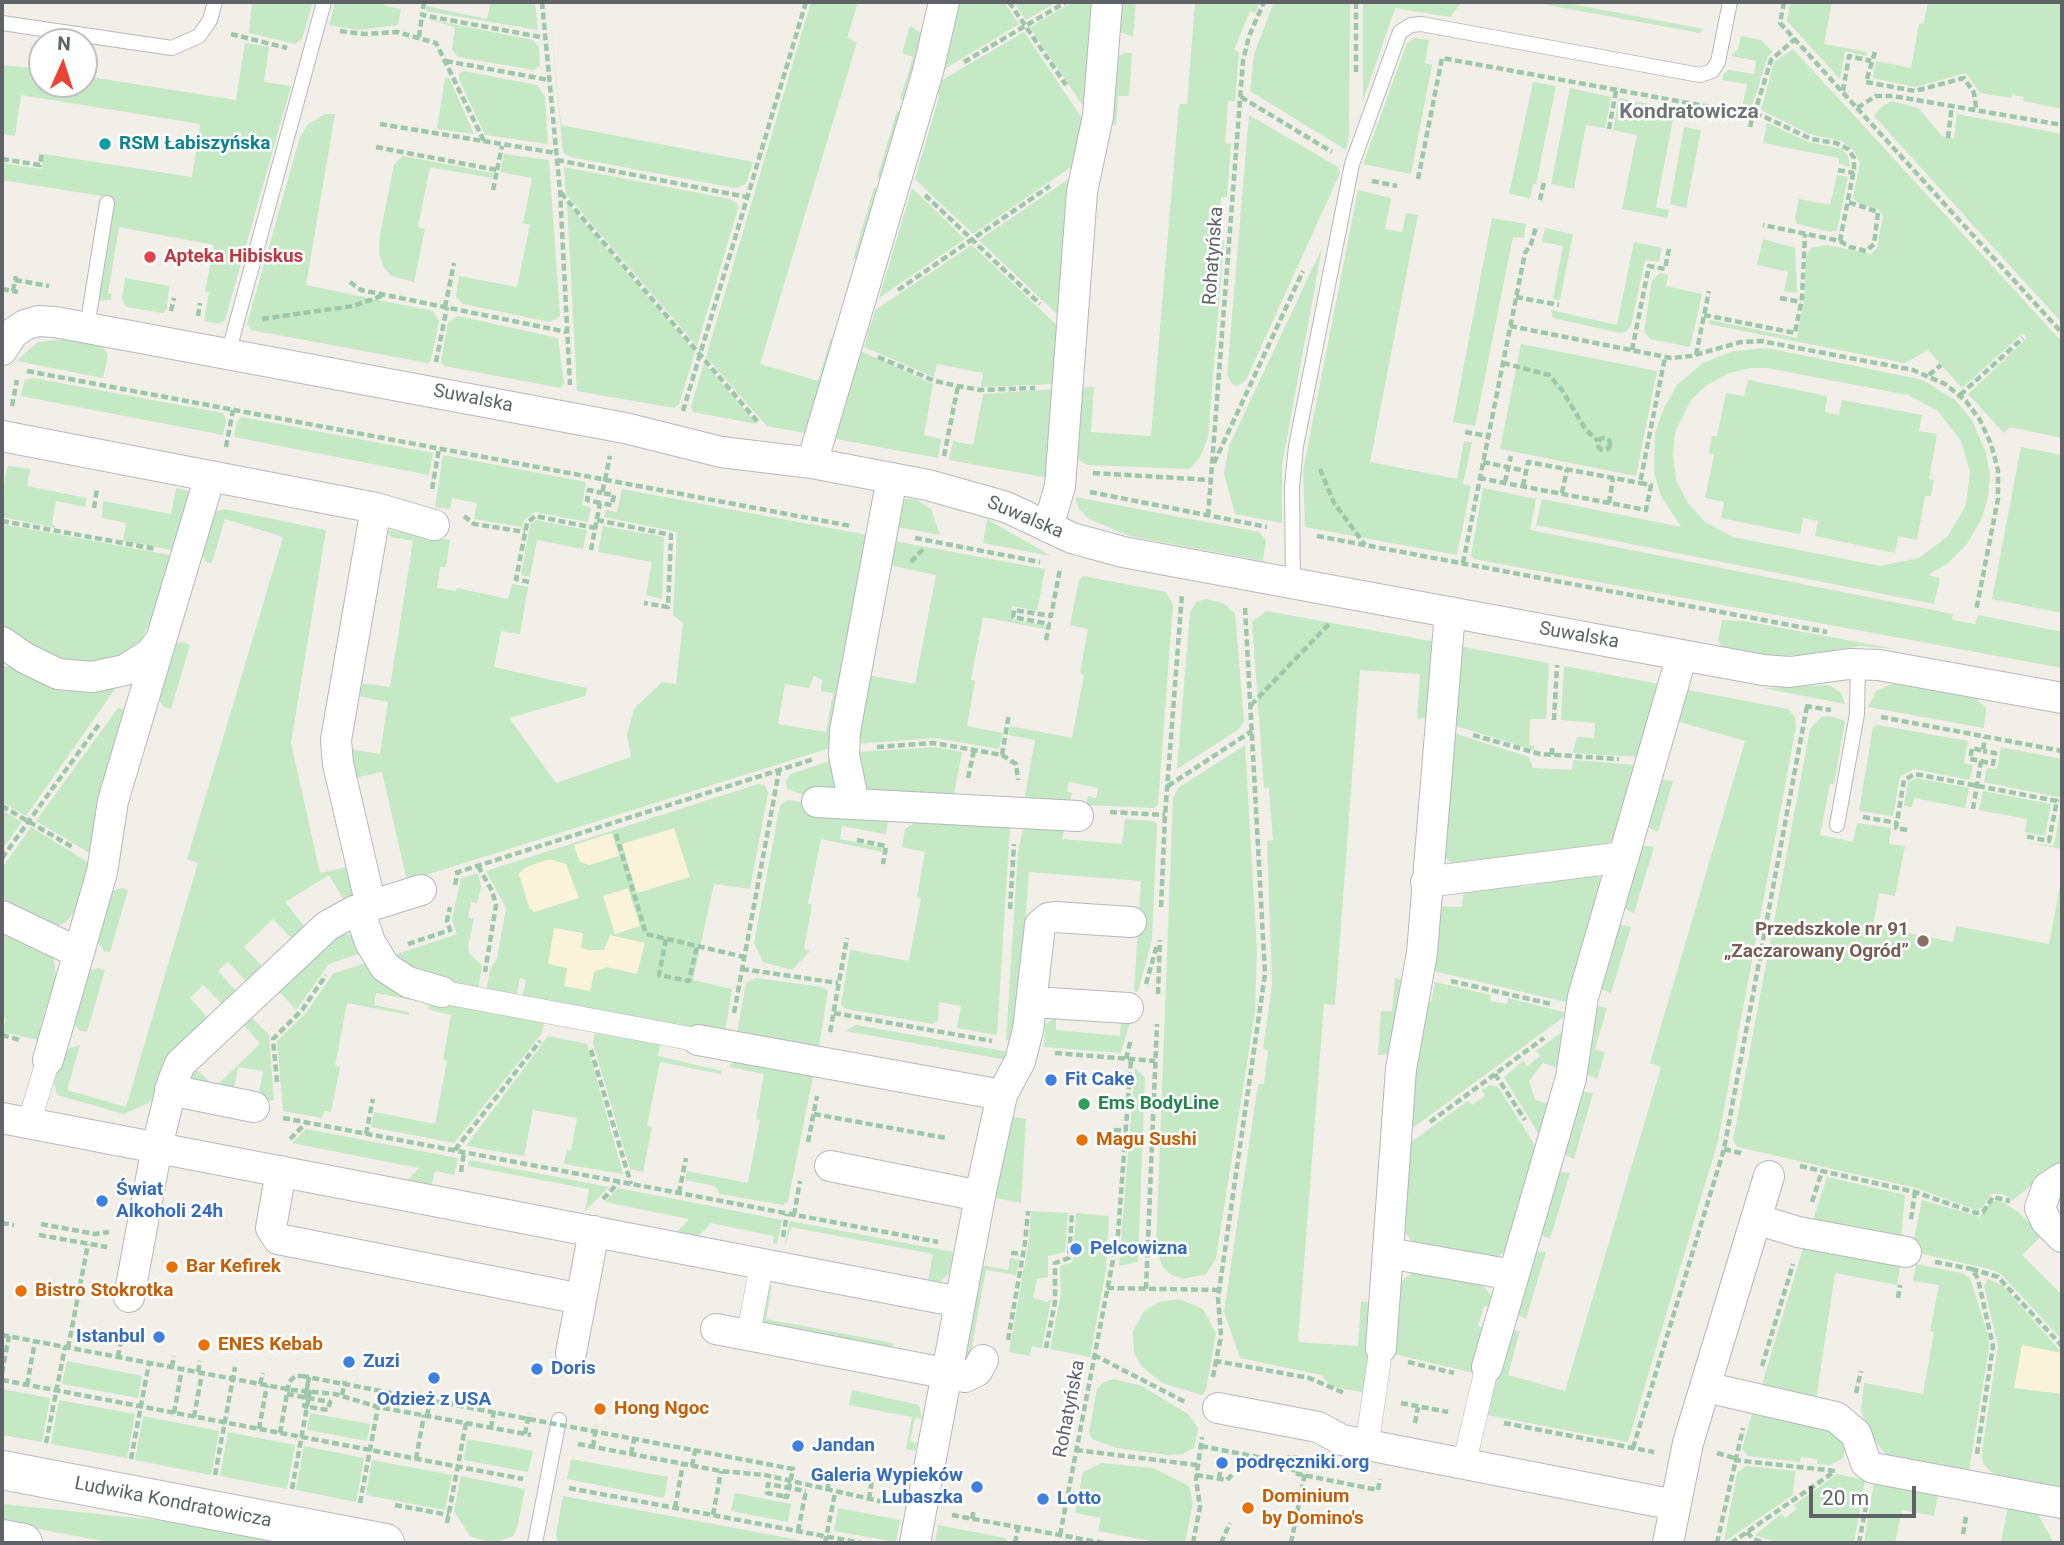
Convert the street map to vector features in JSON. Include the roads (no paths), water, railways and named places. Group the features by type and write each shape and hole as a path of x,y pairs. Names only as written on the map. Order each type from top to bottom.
{"main road":[{"name":"Ludwika Kondratowicza","path":"2,1470 385,1543"},
{"path":"2,1539 23,1543"}],"street":[{"path":"812,463 899,170 944,2"},
{"path":"1048,527 1057,503 1061,471 1082,192 1096,130 1107,2"},
{"name":"Suwalska","path":"10,360 13,333 31,322 43,320 87,327 625,428 721,452 812,463 892,478 983,500 1106,548 1293,584 1772,671 1858,664 1900,668 2062,698"},
{"path":"2,436 439,521"},
{"path":"210,476 113,801 103,865 48,1060 15,1121 960,1302"},
{"path":"854,804 844,750 892,478"},
{"path":"376,508 336,748 376,954 400,978 442,992 480,1000 1002,1095"},
{"path":"1367,1445 1380,1353 1404,1045 1419,974 1450,612"},
{"path":"2,642 25,658 58,674 92,677 125,670 150,654 161,641"},
{"path":"1464,1464 1485,1373 1571,1078 1580,1011 1682,655"},
{"path":"817,802 1078,816"},
{"path":"1426,882 1624,857"},
{"path":"129,1297 157,1147 170,1090 183,1060 321,930 365,908 421,890"},
{"path":"2,916 79,953"},
{"path":"915,1543 980,1196 1002,1095 1024,1047 1033,1002 1038,933 1045,920 1055,917 1131,922"},
{"path":"1033,1002 1128,1008"},
{"path":"170,1090 267,1109"},
{"path":"830,1166 980,1196"},
{"path":"1668,1543 1688,1443 1774,1166"},
{"path":"281,1171 271,1227 275,1237 281,1240 581,1299"},
{"path":"2062,1178 2047,1188 2040,1208 2046,1221 2062,1237"},
{"path":"1756,1219 1803,1232 1906,1252"},
{"path":"571,1353 594,1231"},
{"path":"1388,1252 1513,1275"},
{"path":"748,1336 762,1263"},
{"path":"716,1329 947,1374 971,1376 994,1356"},
{"path":"1705,1387 1752,1400 1826,1413 1842,1420 1856,1434 1872,1471 2062,1503"},
{"path":"1207,1399 1318,1427 1338,1440 1675,1505"}],"lane":[{"path":"2,23 172,48 199,36 210,20 215,2"},
{"path":"228,354 324,2"},
{"path":"1293,584 1294,456 1352,164 1403,28 1421,24 1700,75 1712,71 1718,62 1730,2"},
{"path":"87,327 107,203"},
{"path":"1837,825 1858,705 1858,664"},
{"path":"535,1543 559,1420"}],"place":[{"name":"RSM Łabiszyńska","path":"105,144"},
{"name":"Apteka Hibiskus","path":"150,257"},
{"name":"Przedszkole nr 91 „Zaczarowany Ogród”","path":"1923,941"},
{"name":"Fit Cake","path":"1051,1080"},
{"name":"Ems BodyLine","path":"1084,1104"},
{"name":"Magu Sushi","path":"1082,1140"},
{"name":"Świat Alkoholi 24h","path":"102,1201"},
{"name":"Pelcowizna","path":"1076,1249"},
{"name":"Bar Kefirek","path":"172,1267"},
{"name":"Bistro Stokrotka","path":"21,1291"},
{"name":"Istanbul","path":"159,1337"},
{"name":"ENES Kebab","path":"204,1345"},
{"name":"Zuzi","path":"349,1362"},
{"name":"Doris","path":"537,1369"},
{"name":"Odzież z USA","path":"434,1378"},
{"name":"Hong Ngoc","path":"600,1409"},
{"name":"Jandan","path":"798,1446"},
{"name":"podręczniki.org","path":"1222,1463"},
{"name":"Galeria Wypieków Lubaszka","path":"977,1487"},
{"name":"Lotto","path":"1043,1499"},
{"name":"Dominium by Domino's","path":"1248,1508"}],"district":[{"name":"Kondratowicza","path":"1689,113"}]}
